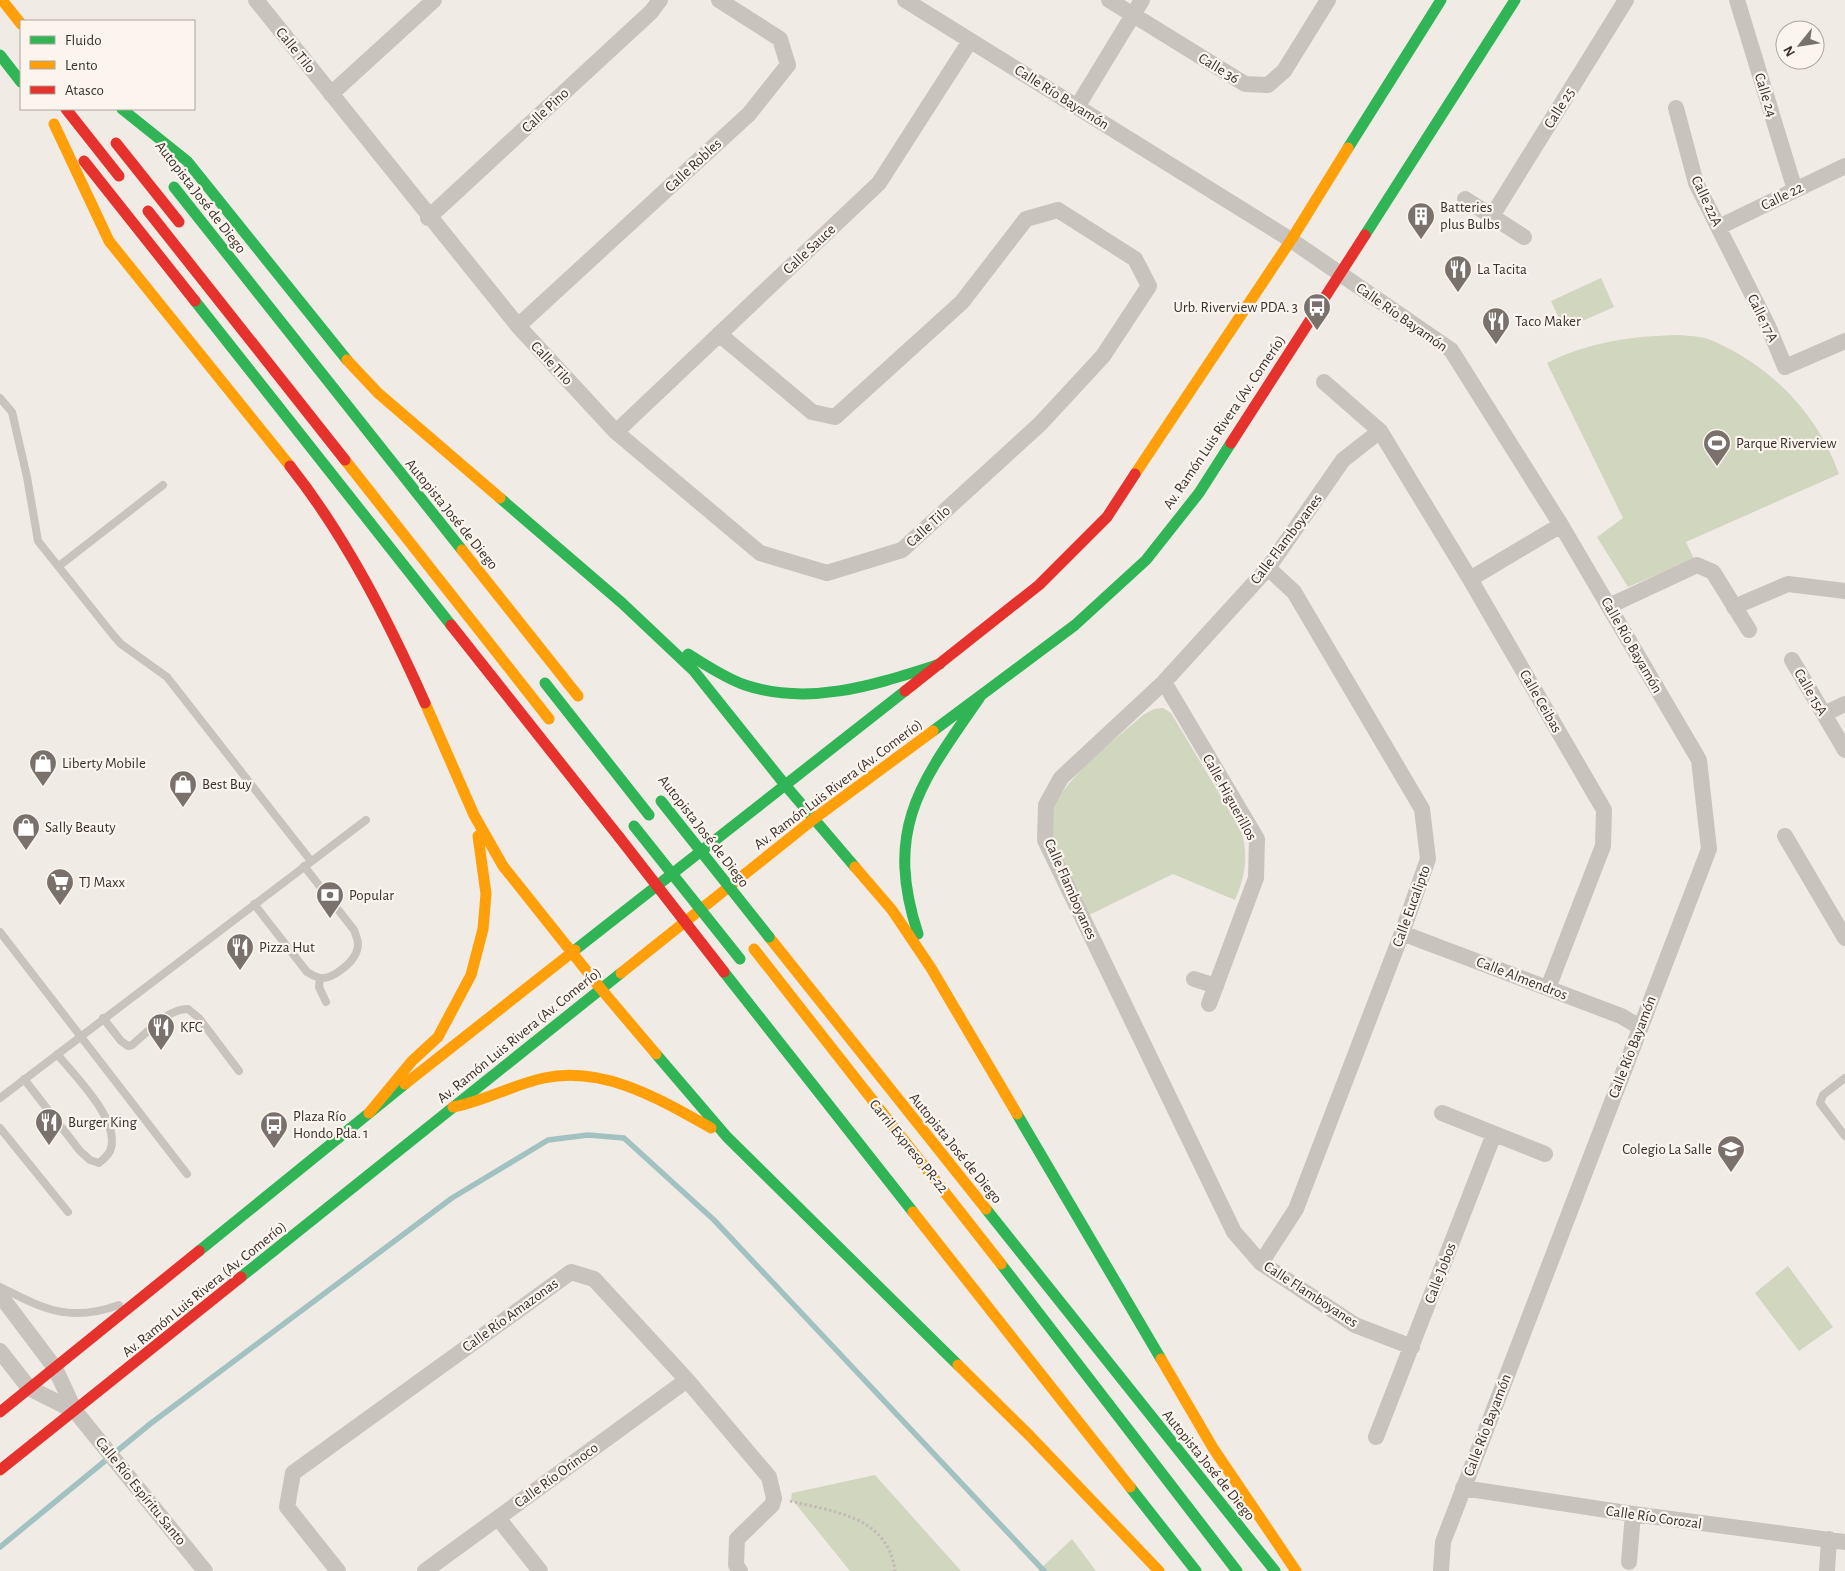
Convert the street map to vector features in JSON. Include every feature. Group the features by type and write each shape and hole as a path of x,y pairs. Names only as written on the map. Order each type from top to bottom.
{"main road":[{"path":"2,0 20,23"},
{"name":"Av. Ramón Luis Rivera (Av. Comerío)","path":"0,1412 369,1114 1039,585 1107,517 1291,240 1441,0"},
{"name":"Av. Ramón Luis Rivera (Av. Comerío)","path":"0,1470 814,818 1075,625 1146,560 1199,493 1340,272 1444,115 1515,0"},
{"path":"0,50 20,68"},
{"path":"0,55 20,81"},
{"path":"67,110 129,188"},
{"path":"113,110 130,132"},
{"path":"123,110 188,161 354,368 378,393 656,635 694,671 786,786 892,910 931,968 1213,1448 1296,1571"},
{"path":"1159,1571 1028,1435 727,1137 601,989 503,866 474,815 405,658 359,569 308,488 109,241 51,120 619,837 1196,1571"},
{"path":"111,137 189,235"},
{"name":"Autopista José de Diego","path":"167,179 587,707"},
{"path":"141,203 554,724"},
{"path":"656,635 745,685 791,695 824,694 860,687 940,664"},
{"path":"538,675 652,819"},
{"path":"931,968 911,915 905,888 904,854 908,827 918,796 933,763 980,697"},
{"name":"Autopista José de Diego","path":"658,797 1275,1571"},
{"path":"369,1114 412,1061 438,1037 471,975 484,929 486,894 474,815"},
{"path":"632,823 743,963"},
{"path":"680,855 692,870"},
{"path":"704,886 723,910"},
{"name":"Carril Expreso PR-22","path":"750,945 1080,1365 1166,1481 1237,1571"},
{"path":"453,1107 486,1100 546,1078 567,1076 596,1078 624,1084 652,1095 727,1137"},
{"name":"Carril Expreso PR-22","path":"1031,1323 1068,1370 1166,1481"}],"street":[{"name":"Calle Tilo","path":"256,0 428,218 518,326 616,432 760,553 827,573 902,550 1040,424 1103,356 1149,286 1135,259 1058,210 1026,219 962,302 835,417 812,412 719,334"},
{"path":"331,94 434,0"},
{"name":"Calle Pino","path":"428,218 651,12 660,0"},
{"name":"Calle Robles","path":"518,326 749,114 788,65 780,39 719,0"},
{"name":"Calle Río Bayamón","path":"905,0 1291,240 1451,350 1561,526 1699,760 1709,849 1463,1488 1443,1542 1441,1571"},
{"name":"Calle 36","path":"1109,0 1245,84 1268,85 1284,71 1328,0"},
{"path":"1077,107 1142,0"},
{"name":"Calle 25","path":"1492,216 1626,0"},
{"name":"Calle 24","path":"1737,0 1795,190"},
{"name":"Calle Sauce","path":"616,432 879,183 970,41"},
{"name":"Calle 22A","path":"1676,108 1696,183 1735,262"},
{"name":"Calle 22","path":"1719,227 1845,166"},
{"path":"1465,199 1524,237"},
{"name":"Calle 17A","path":"1735,262 1785,367 1845,342"},
{"name":"Calle Ceibas","path":"1324,382 1380,431 1470,579 1604,810 1603,846 1548,988"},
{"name":"Calle Flamboyanes","path":"1380,431 1343,460 1268,568 1164,682 1061,778 1046,805 1045,840 1234,1232 1261,1263 1355,1325 1412,1347"},
{"path":"1470,579 1561,526"},
{"path":"1609,606 1696,565 1712,572 1750,630"},
{"name":"Calle Eucalipto","path":"1261,1263 1296,1209 1402,934 1428,859 1422,809 1294,592 1268,568"},
{"path":"1734,607 1788,584 1845,591"},
{"name":"Calle 15A","path":"1792,660 1845,750"},
{"name":"Calle Higuerillos","path":"1164,682 1257,840 1256,878 1209,1004"},
{"path":"1824,714 1845,704"},
{"path":"1785,836 1845,938"},
{"name":"Calle Almendros","path":"1402,934 1621,1016 1640,1026"},
{"path":"1194,979 1216,986"},
{"path":"1442,1113 1545,1154"},
{"name":"Calle Jobos","path":"1376,1437 1494,1134"},
{"name":"Calle Río Amazonas","path":"338,1571 287,1507 293,1472 571,1272 594,1279 687,1380 769,1477 774,1498"},
{"path":"0,1295 55,1368 75,1411"},
{"path":"0,1351 29,1388 75,1411"},
{"name":"Calle Río Orinoco","path":"425,1571 687,1380"},
{"name":"Calle Río Espíritu Santo","path":"75,1411 205,1571"},
{"name":"Calle Río Corozal","path":"1463,1488 1633,1514 1837,1541"},
{"path":"740,1571 736,1565 737,1539 772,1505 774,1498"},
{"path":"1628,1562 1633,1514"},
{"path":"498,1518 540,1571"},
{"path":"1827,1571 1837,1541"}],"lane":[{"path":"0,398 12,412 27,477 38,540 121,644 167,678 311,861"},
{"path":"59,566 162,485"},
{"path":"0,1098 366,820"},
{"path":"254,904 307,972 320,978 328,977 350,961 356,954 358,941 354,930 304,866"},
{"path":"0,932 187,1174"},
{"path":"320,978 319,986 326,1002"},
{"path":"103,1018 121,1041 128,1046 132,1045 170,1014 180,1009 188,1009 199,1018 239,1071"},
{"path":"24,1080 80,1151 90,1160 99,1163 111,1149 112,1135 108,1119 57,1054"},
{"path":"1845,1078 1823,1095 1820,1103 1845,1136"},
{"path":"0,1128 68,1212"},
{"path":"0,1287 42,1308 61,1314 83,1313 114,1306 144,1295"}],"path":[{"path":"774,1498 847,1515 865,1522 883,1540 896,1571"}],"green space":[{"path":"1601,278 1614,307 1564,329 1551,301"},
{"name":"Parque Riverview","path":"1678,335 1709,339 1734,351 1773,378 1790,394 1819,431 1839,474 1686,542 1694,559 1628,587 1597,537 1623,518 1547,363 1594,345 1627,339"},
{"path":"1163,708 1171,713 1241,830 1245,849 1245,866 1235,900 1173,874 1089,915 1064,869 1051,840 1049,823 1055,806 1066,788 1097,754 1143,715 1154,709"},
{"path":"1788,1266 1833,1327 1799,1351 1755,1293"},
{"path":"875,1475 961,1571 850,1571 791,1498 792,1493"},
{"path":"1072,1539 1096,1571 1038,1571"}],"waterway":[{"path":"0,1547 150,1424 452,1198 548,1140 588,1135 624,1138 714,1220 1044,1571"}],"traffic: fast":[{"path":"1348,148 1441,0"},
{"path":"1365,235 1515,0"},
{"path":"0,55 20,81"},
{"path":"123,110 187,161 347,360"},
{"path":"174,187 462,550"},
{"path":"195,301 451,625"},
{"path":"933,731 1075,625 1146,560 1199,493 1231,443"},
{"path":"500,498 622,603 694,671 786,786 855,867"},
{"path":"688,654 723,675 745,685 794,694 844,690 892,679 940,664"},
{"path":"545,683 649,815"},
{"path":"575,950 905,691"},
{"path":"918,934 908,897 905,864 907,834 914,807 941,754 980,697"},
{"path":"661,801 769,937"},
{"path":"634,826 740,959"},
{"path":"724,972 913,1212"},
{"path":"241,1277 621,973"},
{"path":"656,1054 727,1137 958,1365"},
{"path":"199,1251 405,1084"},
{"path":"1017,1114 1161,1359"},
{"path":"986,1209 1275,1571"},
{"path":"1001,1264 1237,1571"},
{"path":"1130,1487 1196,1571"}],"traffic: slow":[{"path":"2,0 20,23"},
{"path":"54,124 109,241 290,466"},
{"path":"1135,474 1291,240 1348,148"},
{"path":"347,360 378,393 500,498"},
{"path":"345,460 549,719"},
{"path":"462,550 578,696"},
{"path":"425,703 474,815 503,866 601,989 656,1054"},
{"path":"621,973 815,818 933,731"},
{"path":"369,1113 412,1061 438,1037 471,975 483,929 486,894 478,836"},
{"path":"855,867 892,910 931,968 1017,1114"},
{"path":"769,937 986,1209"},
{"path":"754,949 1001,1264"},
{"path":"405,1084 575,950"},
{"path":"453,1107 544,1078 566,1075 588,1076 610,1081 652,1096 711,1128"},
{"path":"913,1212 1130,1487"},
{"path":"1161,1359 1213,1448 1296,1571"},
{"path":"958,1365 1029,1435 1159,1571"}],"traffic: jam":[{"path":"67,110 119,176"},
{"path":"116,143 179,222"},
{"path":"84,161 195,301"},
{"path":"148,211 345,460"},
{"path":"1231,443 1365,235"},
{"path":"290,466 330,521 348,550 381,610 425,703"},
{"path":"905,691 1039,585 1107,517 1135,474"},
{"path":"451,625 619,837"},
{"path":"619,837 724,972"},
{"path":"0,1412 199,1251"},
{"path":"0,1470 241,1277"}],"place":[{"name":"Batteries plus Bulbs","path":"1421,240"},
{"name":"La Tacita","path":"1458,293"},
{"name":"Urb. Riverview PDA. 3","path":"1317,331"},
{"name":"Taco Maker","path":"1496,345"},
{"name":"Parque Riverview","path":"1717,467"},
{"name":"Liberty Mobile","path":"43,787"},
{"name":"Best Buy","path":"183,808"},
{"name":"Sally Beauty","path":"26,851"},
{"name":"TJ Maxx","path":"60,906"},
{"name":"Popular","path":"330,919"},
{"name":"Pizza Hut","path":"240,971"},
{"name":"KFC","path":"161,1051"},
{"name":"Burger King","path":"49,1146"},
{"name":"Plaza Río Hondo Pda. 1","path":"274,1149"},
{"name":"Colegio La Salle","path":"1731,1173"}]}
